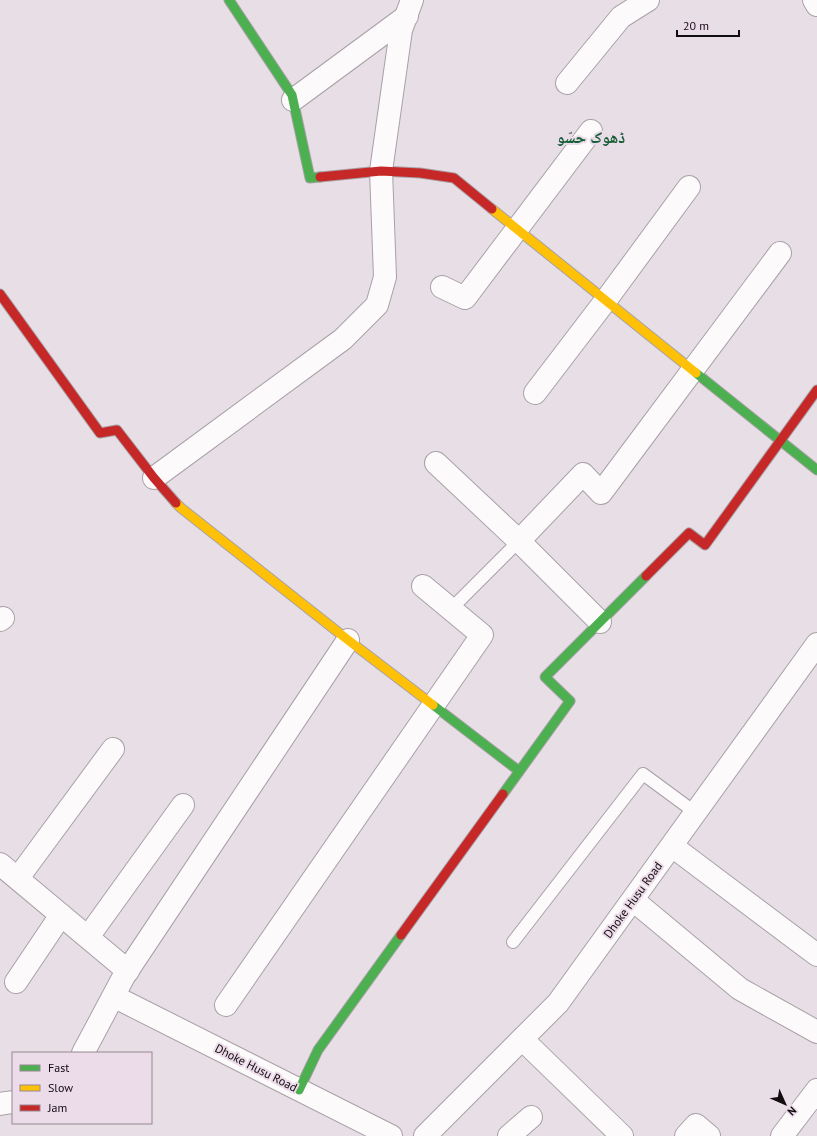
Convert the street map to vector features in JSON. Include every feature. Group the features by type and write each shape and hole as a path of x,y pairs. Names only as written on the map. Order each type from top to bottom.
{"street":[{"path":"229,0 292,95 310,178 381,172 420,173 454,178 817,470"},
{"path":"566,83 622,17 648,0"},
{"path":"814,0 817,5"},
{"path":"293,100 409,8"},
{"path":"154,478 343,339 377,305 385,277 381,172 401,30 409,8"},
{"path":"442,287 465,298 516,228 591,131"},
{"path":"535,393 689,187"},
{"path":"519,541 583,474 601,492 780,253"},
{"path":"0,294 100,433 117,430 154,478 181,508 348,640 519,771"},
{"path":"299,1090 318,1050 570,701 546,677 689,533 705,544 817,390"},
{"path":"436,463 519,541 600,622"},
{"path":"226,1005 482,635 423,586"},
{"path":"84,1052 128,971 348,640"},
{"name":"Dhoke Husu Road","path":"425,1136 558,1002 817,644"},
{"path":"18,878 113,749"},
{"path":"88,937 183,805"},
{"path":"672,846 817,955"},
{"path":"0,864 128,971"},
{"path":"633,900 740,988 817,1032"},
{"path":"16,982 61,915"},
{"name":"Dhoke Husu Road","path":"121,1000 391,1136"},
{"path":"522,1039 622,1136"},
{"path":"782,1136 817,1090"},
{"path":"509,1136 530,1117"},
{"path":"686,1136 696,1125 709,1136"}],"lane":[{"path":"451,609 519,541"},
{"path":"513,942 643,774 696,813"}],"traffic: fast":[{"path":"229,0 292,95 310,178 320,177"},
{"path":"696,373 817,470"},
{"path":"503,794 570,701 545,677 646,576"},
{"path":"433,705 519,771"},
{"path":"299,1090 318,1050 401,935"}],"traffic: slow":[{"path":"492,209 696,373"},
{"path":"176,503 348,640 433,705"}],"traffic: jam":[{"path":"320,177 381,171 420,173 454,178 492,209"},
{"path":"0,294 100,433 117,430 154,478 176,503"},
{"path":"646,576 689,533 705,545 817,390"},
{"path":"401,935 503,794"}],"district":[{"name":"ڈھوک حسّو","path":"591,137"}]}
